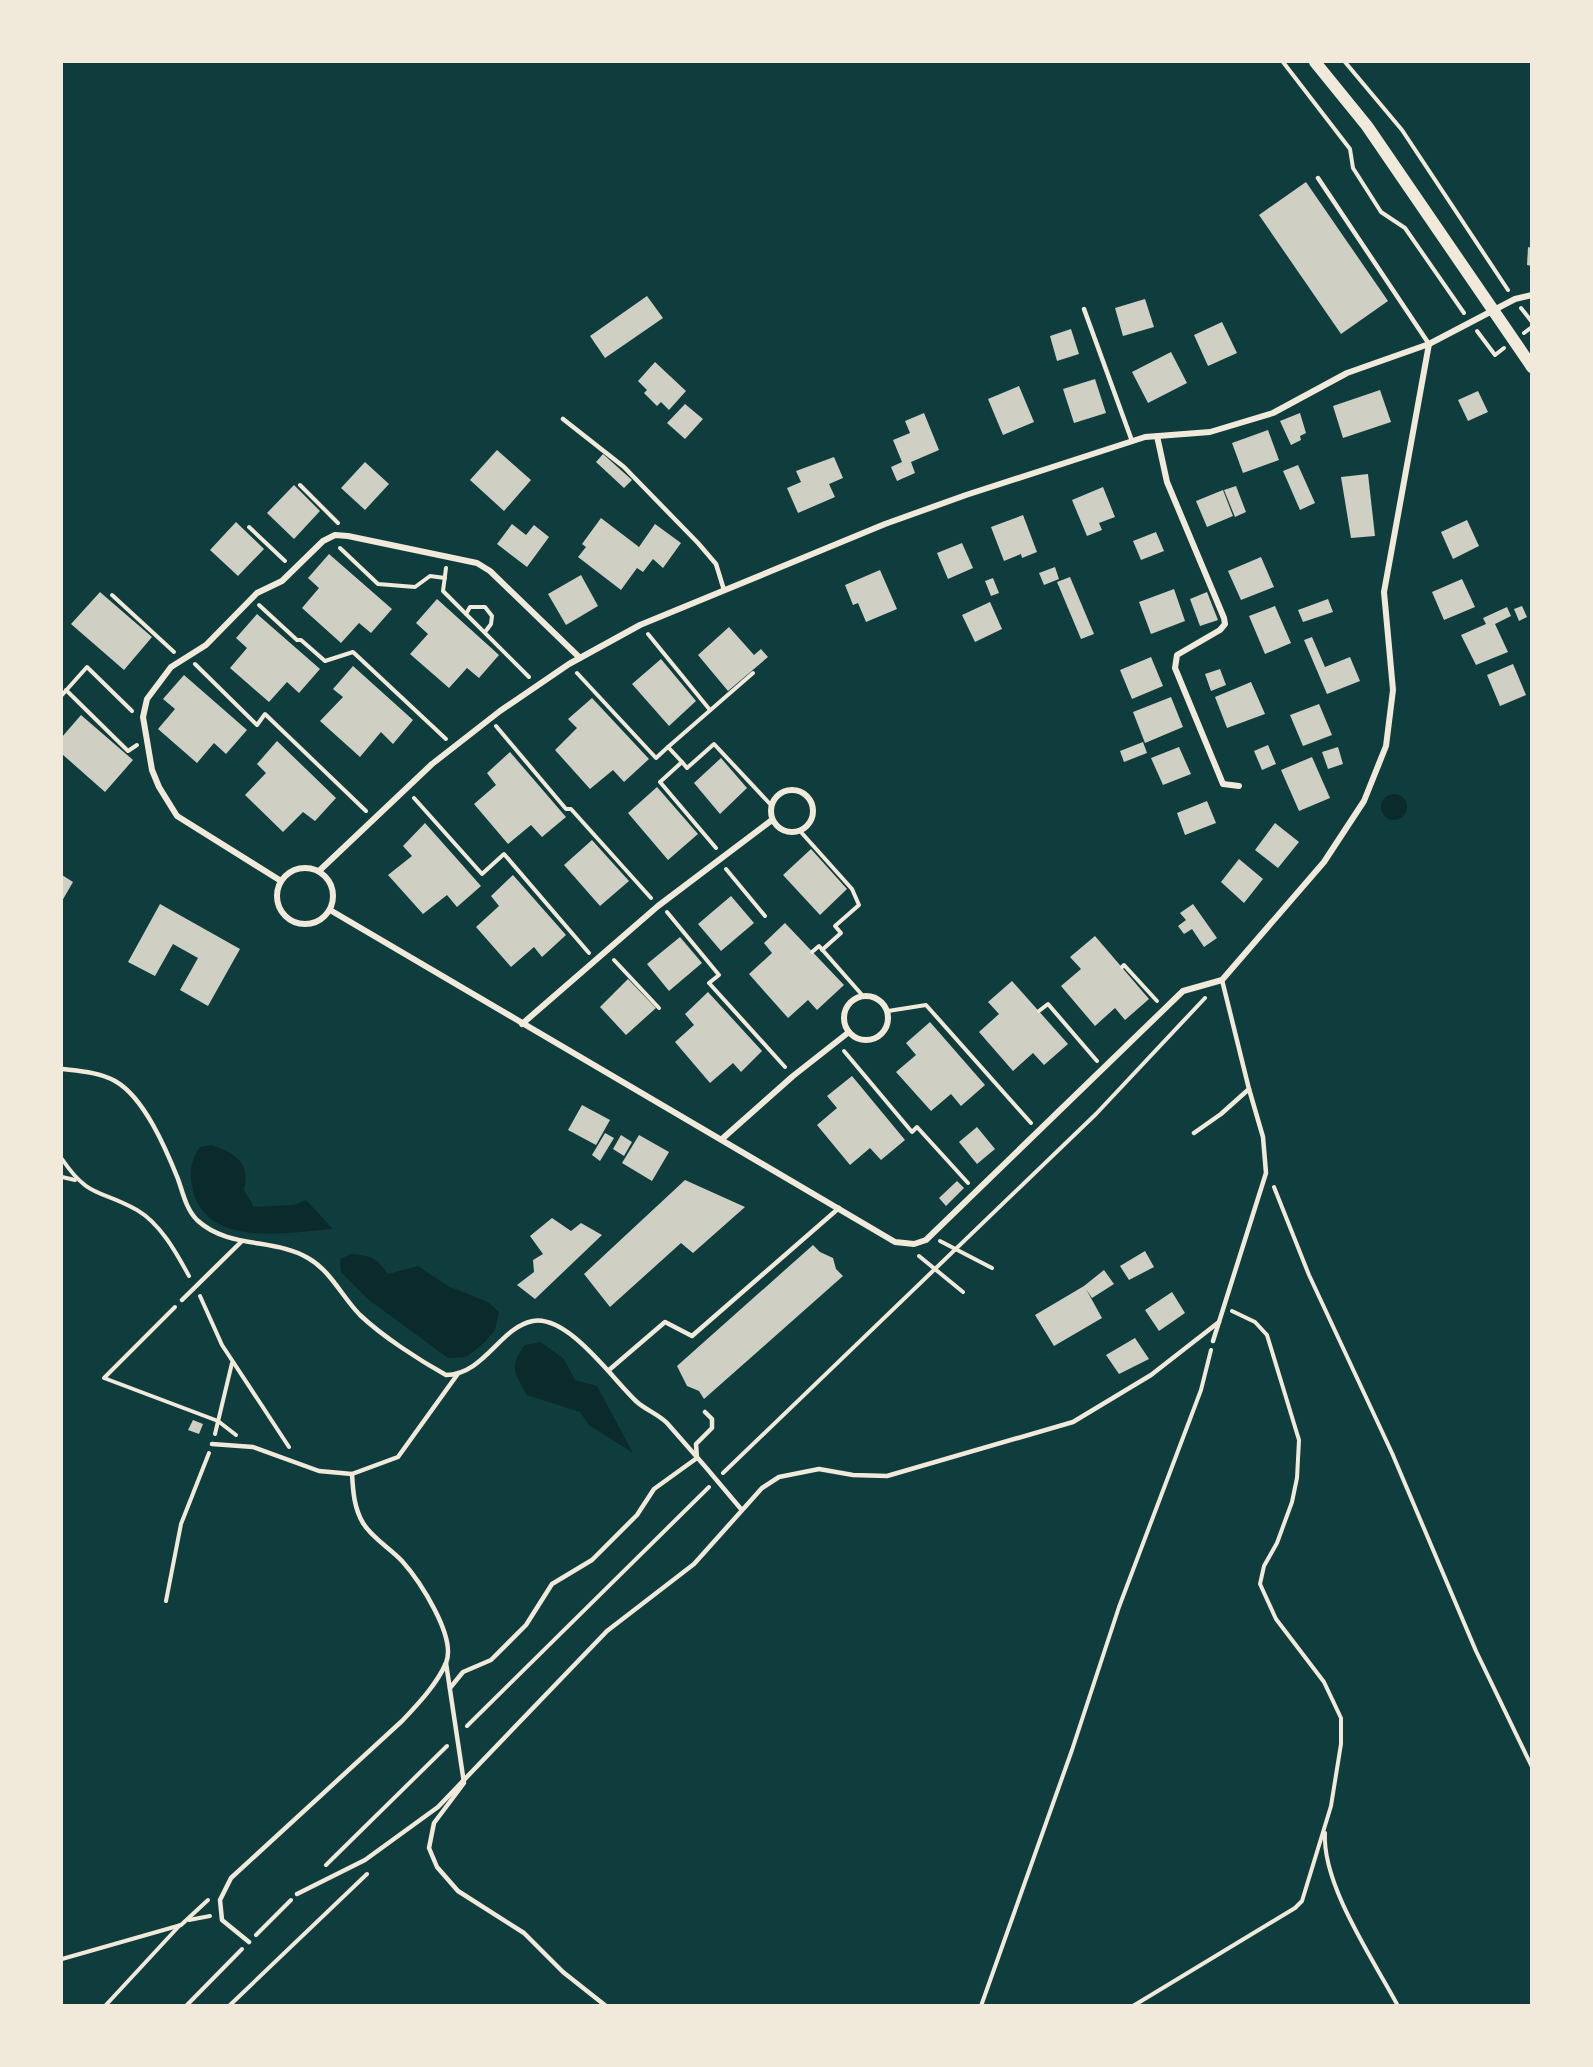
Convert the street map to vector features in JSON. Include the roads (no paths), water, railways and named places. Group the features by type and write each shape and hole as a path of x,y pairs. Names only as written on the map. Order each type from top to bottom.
{"main road":[{"path":"1315,62 1367,126 1532,367"}],"street":[{"path":"319,871 405,788 490,719 569,664 640,625 885,524 966,495 1132,441 1157,436 1210,432 1273,413 1347,373 1430,344 1492,310 1524,295 1532,295"},
{"path":"330,910 896,1242 917,1243 931,1237 1183,991 1222,980 1324,862 1364,801 1386,746 1393,690 1384,592 1430,344"},
{"path":"1157,436 1167,482 1225,624 1220,630 1177,655 1175,668 1222,784 1239,786"},
{"path":"281,881 177,816 159,787 146,739 143,717 147,699 153,689 184,657 206,645 252,598 282,581 328,537 348,536 448,555 477,563 490,571 580,658"},
{"path":"789,790 803,793 809,799 813,812 809,824 800,831 784,831 772,820 771,805 781,792 789,790"},
{"path":"522,1024 659,905 772,820"},
{"path":"307,867 319,871 332,887 334,896 330,910 315,922 304,924 291,920 278,904 277,890 281,881 296,869 307,867"},
{"path":"862,996 879,999 888,1011 889,1022 880,1036 866,1040 849,1032 845,1023 845,1011 852,1000 862,996"},
{"path":"722,1139 793,1076 849,1032"}],"lane":[{"path":"1318,178 1430,344"},
{"path":"1084,309 1132,441"},
{"path":"563,419 624,467 698,543 716,564 724,590"},
{"path":"1213,1341 1266,1173 1263,1137 1222,980"},
{"path":"62,1069 95,1073 115,1081 126,1090 165,1147 187,1205 197,1220 214,1231 241,1242 295,1252 308,1258 327,1273 360,1315 446,1375 458,1375 472,1368 530,1321 544,1320 564,1330 609,1370 637,1402 665,1422 741,1509"},
{"path":"1194,1133 1221,1114 1249,1089"},
{"path":"609,1370 665,1322 692,1336 839,1208"},
{"path":"182,1300 241,1242"},
{"path":"297,1894 365,1860 438,1808 607,1631 694,1564 716,1542 741,1509 762,1488 779,1477 819,1469 853,1475 887,1476 1073,1422 1151,1375 1219,1322"},
{"path":"212,1444 253,1447 319,1471 352,1474 398,1457 458,1375"},
{"path":"697,1458 696,1444 712,1428 712,1419 705,1412"},
{"path":"450,1688 463,1672 491,1660 526,1625 552,1584 592,1560 637,1515 654,1489 697,1458"},
{"path":"249,1942 222,1920 220,1900 231,1878 402,1721 422,1699 446,1663 449,1654 445,1628 402,1561 363,1524 353,1494 352,1474"},
{"path":"446,1663 464,1783 434,1823 429,1848 437,1867 458,1891 524,1933 562,1972 606,2006"}],"water":[{"path":"1394,794 1403,798 1407,807 1403,816 1394,820 1385,816 1381,807 1385,798"},
{"path":"211,1145 227,1151 239,1160 245,1172 244,1190 254,1207 294,1205 306,1200 333,1229 274,1234 252,1233 215,1222 202,1209 193,1191 191,1179 192,1163 197,1152 200,1147"},
{"path":"351,1254 372,1258 388,1274 418,1266 448,1286 488,1302 499,1312 495,1330 482,1345 466,1357 448,1358 369,1300 341,1272 340,1259"},
{"path":"541,1342 564,1359 575,1380 597,1386 633,1453 589,1425 580,1412 527,1395 515,1370 516,1359 525,1345"}]}
